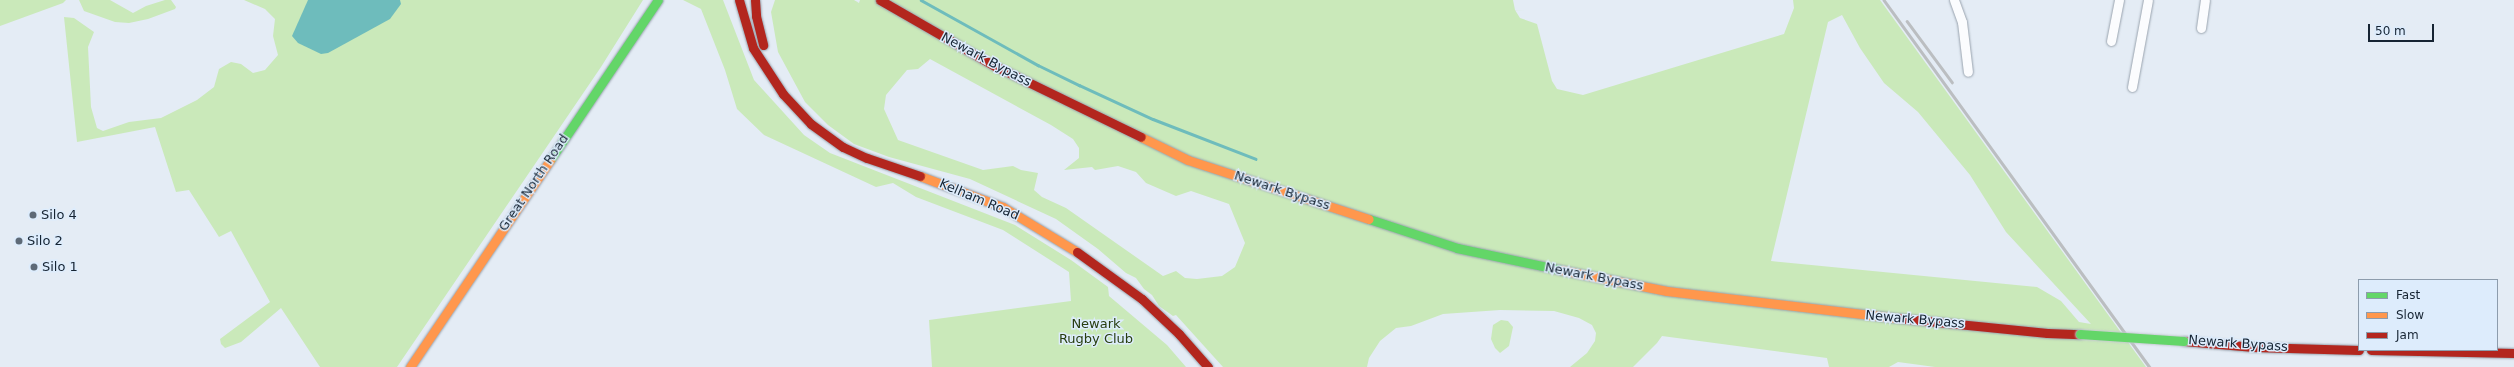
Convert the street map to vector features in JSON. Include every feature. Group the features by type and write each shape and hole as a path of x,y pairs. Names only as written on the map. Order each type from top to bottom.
{"main road":[{"name":"Great North Road","path":"410,367 658,0"},
{"name":"Kelham Road","path":"739,0 754,48 765,63 783,94 796,109 827,137 867,158 966,192 1003,207 1071,247 1142,299 1179,334 1208,367"},
{"name":"Kelham Road","path":"755,0 765,63"},
{"name":"Newark Bypass","path":"880,0 995,66 1188,160 1457,248 1514,261 1667,291 1757,303 2047,333 2184,341 2254,348 2358,350"},
{"path":"2419,351 2514,353"}],"street":[{"path":"2112,41 2119,0"},
{"path":"2132,87 2148,0"},
{"path":"2201,28 2205,0"},
{"path":"1955,1 1962,22 1968,72"}],"green space":[{"path":"0,0 66,0 63,3 0,26"},
{"path":"79,0 110,0 133,13 146,6 165,0 171,0 176,7 175,9 148,19 129,23 115,22 84,11"},
{"path":"244,0 643,0 601,67 397,367 320,367 281,308 241,342 225,348 221,344 220,339 270,302 231,231 219,237 189,190 176,192 155,127 77,142 64,17 74,18 94,32 88,47 91,107 97,128 103,131 129,122 161,118 197,100 214,87 219,69 231,62 241,64 253,73 265,70 278,55 273,36 275,19 265,9"},
{"name":"Newark Rugby Club","path":"683,0 723,0 754,80 804,135 830,153 1015,225 1071,260 1108,287 1109,296 1167,345 1186,367 932,367 929,320 1071,301 1069,272 1003,230 916,197 893,183 876,187 764,135 737,109 725,70 701,9"},
{"path":"775,0 854,0 859,3 860,0 1513,0 1515,10 1520,18 1537,24 1552,81 1557,89 1583,95 1784,34 1794,8 1793,0 1880,0 2146,367 1935,367 1898,362 1889,367 1829,367 1827,358 1662,336 1633,367 1570,367 1587,353 1595,341 1596,333 1592,325 1579,318 1554,311 1500,310 1443,314 1411,326 1396,328 1380,341 1369,358 1367,367 1223,367 1176,315 1173,316 1159,306 1152,295 1144,289 1136,278 1126,273 1098,249 1056,219 970,179 889,157 854,144 828,125 805,102 778,52 771,12","holes":["1842,15 1860,48 1884,83 1918,112 1970,175 2006,232 2091,324 2079,322 2061,301 2037,287 1771,261 1828,22","930,59 1051,125 1073,139 1079,148 1079,158 1064,170 1092,167 1095,170 1118,166 1136,172 1146,183 1176,196 1191,191 1229,204 1245,243 1235,267 1222,276 1197,279 1185,278 1176,271 1163,276 1066,208 1042,197 1034,190 1038,173 1021,170 1013,166 983,170 898,140 884,109 886,95 907,70 918,69"]},
{"path":"1501,320 1508,321 1513,327 1509,346 1500,353 1495,348 1491,339 1493,325"}],"water":[{"path":"308,0 400,0 401,4 390,19 328,53 321,54 298,43 292,36"}],"waterway":[{"path":"921,0 1038,65 1079,85 1153,119 1256,159"}],"railway":[{"path":"1884,0 2150,367"},
{"path":"1907,21 1952,82"}],"traffic: fast":[{"path":"550,160 658,0"},
{"path":"1369,219 1457,248 1561,270"},
{"path":"2080,334 2184,341"}],"traffic: slow":[{"path":"1141,137 1188,160 1369,219"},
{"path":"410,367 550,160"},
{"path":"920,176 1003,207 1077,252"},
{"path":"1561,270 1667,291 1898,318"}],"traffic: jam":[{"path":"739,0 753,48 783,94 811,124 843,147 867,158 920,176"},
{"path":"755,0 756,16 763,45"},
{"path":"880,0 995,66 1141,137"},
{"path":"1077,252 1142,299 1179,334 1208,367"},
{"path":"1898,318 2047,333 2080,334"},
{"path":"2184,341 2254,347 2358,350"},
{"path":"2419,351 2514,353"}],"place":[{"name":"Silo 4","path":"33,215"},
{"name":"Silo 2","path":"19,241"},
{"name":"Silo 1","path":"34,267"}]}
